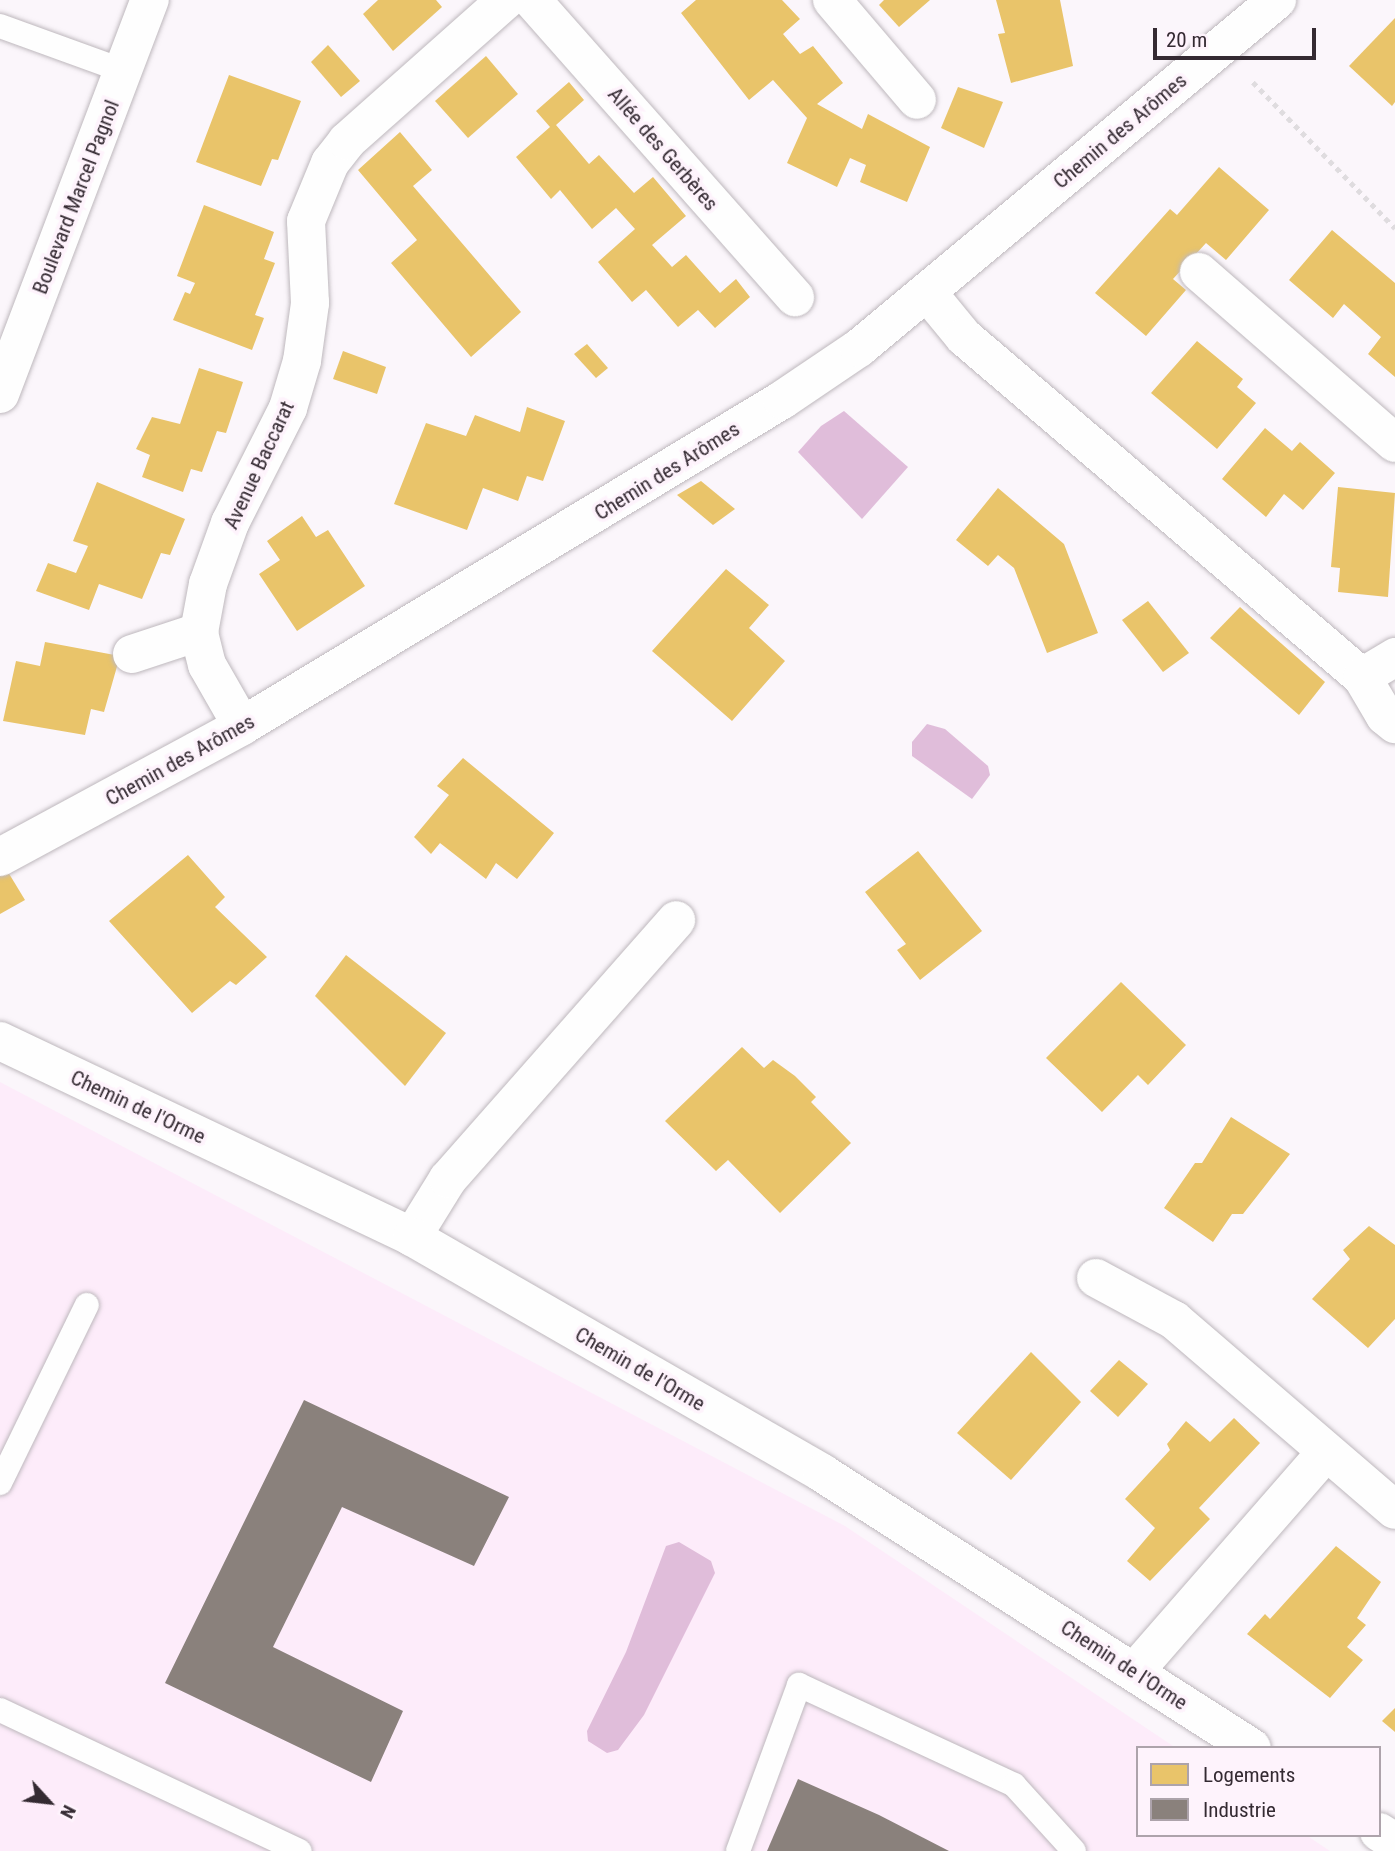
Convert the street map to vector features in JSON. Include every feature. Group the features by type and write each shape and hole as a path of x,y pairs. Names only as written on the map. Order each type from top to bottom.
{"street":[{"name":"Boulevard Marcel Pagnol","path":"0,394 150,0"},
{"name":"Avenue Baccarat","path":"242,726 207,665 199,632 208,584 230,523 288,408 302,361 310,303 306,220 330,163 347,141 506,0"},
{"name":"Allée des Gerbères","path":"532,0 795,297"},
{"path":"832,0 917,100"},
{"name":"Chemin des Arômes","path":"0,857 242,726 782,400 859,348 1277,0"},
{"path":"1199,272 1395,443"},
{"path":"927,292 964,338 1362,677 1395,724"},
{"path":"132,654 199,632"},
{"path":"1362,677 1395,657"},
{"path":"412,1237 449,1179 676,920"},
{"name":"Chemin de l'Orme","path":"0,1041 412,1237 822,1474 1249,1746"},
{"path":"1096,1278 1174,1320 1325,1453 1395,1510"},
{"path":"1135,1671 1325,1453"}],"lane":[{"path":"0,26 124,71"},
{"path":"0,1483 88,1306"},
{"path":"738,1851 799,1685 1014,1785 1074,1851"},
{"path":"0,1710 300,1851"}],"path":[{"path":"1222,47 1395,228"}],"shaded area":[{"path":"844,411 908,467 862,519 798,452 821,426"},
{"path":"927,724 945,729 988,766 990,775 972,799 912,756 912,742"},
{"path":"0,1082 845,1526 1173,1746 1136,1746 1136,1837 1309,1837 1330,1851 0,1851"},
{"path":"679,1542 711,1561 715,1573 644,1715 618,1750 607,1753 588,1741 587,1731 626,1652 666,1546"}],"building: Logements":[{"path":"378,0 436,0 442,7 393,51 363,14"},
{"path":"696,0 782,0 800,19 783,34 800,54 813,46 843,83 817,104 862,129 868,114 930,147 907,202 860,182 866,165 850,158 837,187 787,163 807,118 773,80 749,100 681,13"},
{"path":"884,0 930,0 899,27 879,5"},
{"path":"996,0 1060,0 1073,66 1011,83 998,34 1005,33"},
{"path":"1395,18 1395,102 1392,106 1349,66"},
{"path":"328,45 360,81 341,97 311,62"},
{"path":"486,56 518,94 468,138 435,101"},
{"path":"229,75 301,101 278,160 272,159 261,186 196,162"},
{"path":"569,82 584,100 556,125 589,164 599,155 634,193 653,177 686,216 652,245 672,267 686,255 720,293 736,279 750,297 715,328 698,310 678,327 646,290 632,302 598,262 635,229 616,208 592,229 560,190 551,199 516,157 550,127 536,111"},
{"path":"958,87 1003,102 984,148 941,128"},
{"path":"400,132 432,170 413,186 521,312 471,357 391,263 417,240 358,170"},
{"path":"1219,167 1269,210 1226,260 1206,243 1173,279 1186,290 1146,336 1095,293 1170,209 1177,215"},
{"path":"204,205 274,232 264,259 275,263 255,315 264,318 252,350 173,320 185,292 190,294 195,283 177,276"},
{"path":"1332,230 1395,283 1395,377 1368,354 1381,337 1344,304 1333,318 1289,280"},
{"path":"1197,341 1243,379 1237,387 1256,403 1217,449 1151,393"},
{"path":"587,344 608,368 596,378 574,354"},
{"path":"343,351 386,367 377,394 333,379"},
{"path":"199,368 243,382 226,433 217,431 202,472 191,469 183,492 142,477 150,455 136,449 152,417 180,424"},
{"path":"527,407 565,421 543,481 527,476 518,501 483,488 467,530 394,504 426,423 466,436 475,415 520,432"},
{"path":"1265,428 1292,451 1300,442 1335,473 1303,510 1284,494 1266,517 1222,479"},
{"path":"701,481 735,509 713,525 677,495"},
{"path":"97,482 185,519 170,555 161,553 142,599 99,584 89,610 36,591 48,563 76,573 88,546 73,541"},
{"path":"1338,487 1395,493 1388,597 1338,592 1340,568 1331,567"},
{"path":"998,488 1064,544 1098,633 1047,653 1014,568 998,555 988,566 956,540"},
{"path":"302,516 316,537 328,530 365,586 297,631 259,574 280,560 267,541"},
{"path":"726,569 769,605 749,628 785,661 732,721 652,651"},
{"path":"1148,601 1189,653 1163,672 1122,620"},
{"path":"1240,607 1325,682 1299,715 1210,638"},
{"path":"45,642 120,656 104,712 91,709 85,735 3,721 16,661 40,666"},
{"path":"463,758 554,833 517,879 496,863 486,879 440,843 431,854 414,837 449,795 437,786"},
{"path":"918,851 982,931 920,980 897,950 906,944 865,892"},
{"path":"188,855 225,897 215,907 267,957 236,985 230,981 192,1013 109,921"},
{"path":"8,872 25,900 0,914 0,876"},
{"path":"346,955 446,1033 405,1086 315,996"},
{"path":"1121,982 1186,1045 1148,1085 1138,1075 1102,1112 1046,1058"},
{"path":"742,1047 764,1068 773,1060 795,1076 816,1097 811,1102 851,1143 780,1213 728,1160 716,1171 665,1121"},
{"path":"1231,1117 1290,1154 1243,1214 1232,1214 1213,1242 1164,1208 1195,1163 1202,1163"},
{"path":"1369,1226 1395,1245 1395,1319 1368,1348 1312,1299 1350,1259 1343,1250"},
{"path":"1031,1352 1081,1402 1011,1480 957,1433"},
{"path":"1119,1360 1148,1384 1118,1417 1090,1391"},
{"path":"1234,1418 1260,1443 1199,1508 1210,1519 1150,1581 1127,1561 1155,1528 1125,1499 1170,1450 1167,1444 1186,1421 1210,1442"},
{"path":"1336,1546 1381,1582 1357,1618 1366,1625 1347,1647 1363,1660 1330,1698 1247,1634 1265,1614 1270,1619"},
{"path":"1395,1708 1395,1732 1382,1721"}],"building: Industrie":[{"path":"304,1400 509,1497 474,1566 342,1507 273,1647 403,1711 371,1782 165,1683"},
{"path":"798,1779 879,1815 949,1851 767,1851"}]}
